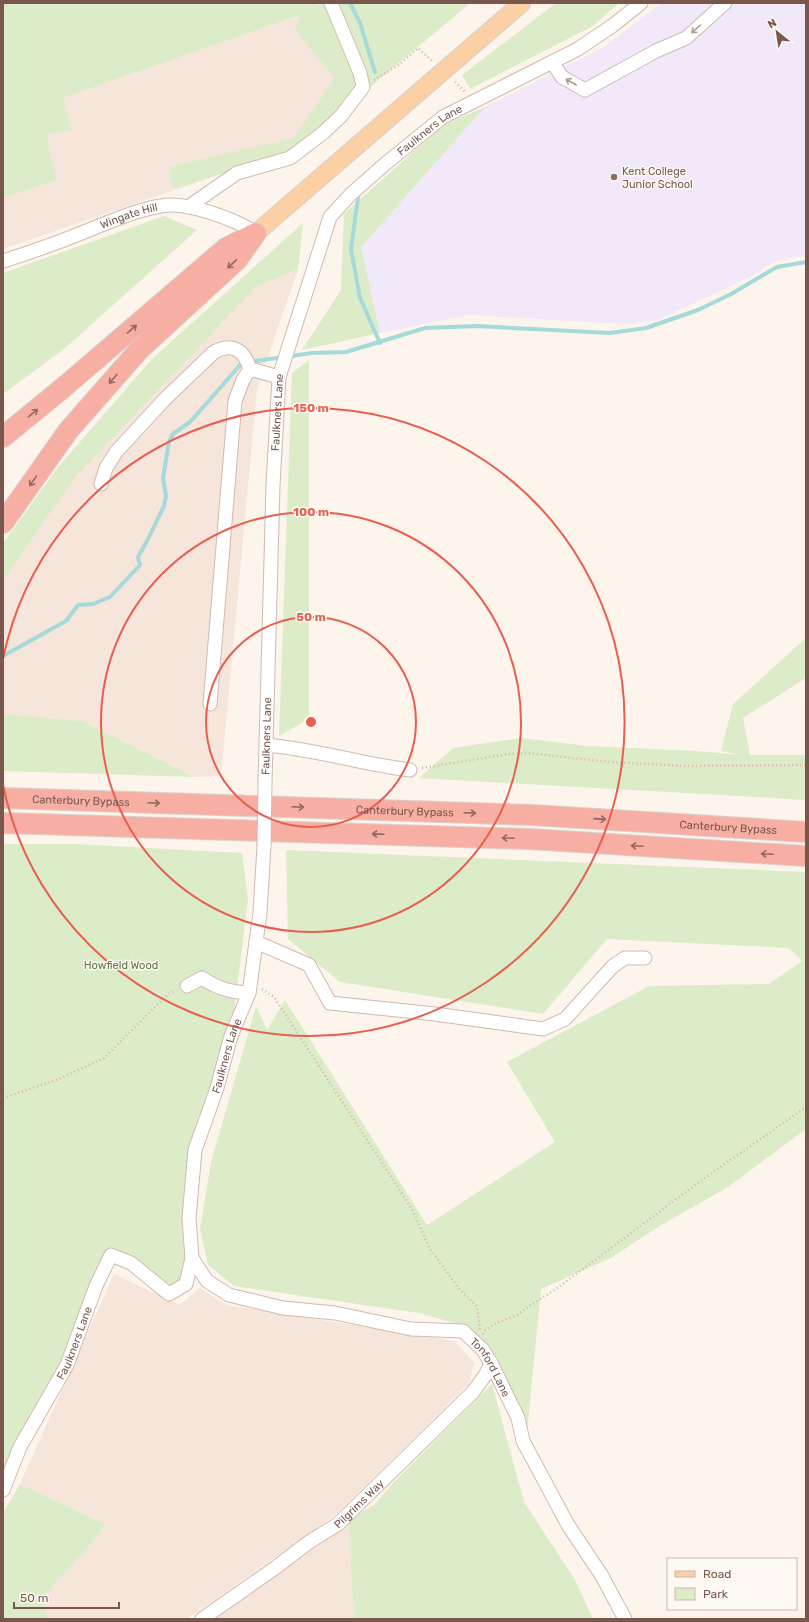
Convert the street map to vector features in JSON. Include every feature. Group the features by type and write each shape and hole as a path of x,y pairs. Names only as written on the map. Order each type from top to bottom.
{"highway":[{"path":"3,437 64,388 226,248 256,233"},
{"path":"3,523 68,431 89,406 139,350 237,260 256,233"},
{"name":"Canterbury Bypass","path":"3,798 532,814 806,832"},
{"path":"3,823 529,839 806,856"}],"main road":[{"path":"256,233 522,3"}],"street":[{"path":"188,207 237,173 290,158 323,134 340,116 363,87 360,73 331,3"},
{"name":"Faulkners Lane","path":"3,1490 20,1447 67,1365 96,1286 111,1255 131,1263 169,1294 186,1284 192,1258 189,1218 195,1150 217,1088 231,1036 249,993 260,913 264,846 273,493 280,372 330,217 350,195 417,136 443,117 578,49 612,26 641,3"},
{"path":"552,62 562,77 585,90 656,51 686,38 725,3"},
{"name":"Wingate Hill","path":"3,261 55,244 132,214 162,205 188,207 243,224 256,233"},
{"path":"101,484 106,468 116,452 165,399 214,352 223,348 232,348 244,354 249,365 235,401 210,704"},
{"path":"249,365 280,372"},
{"path":"266,745 291,747 382,767 410,770"},
{"path":"256,942 310,965 330,1003 435,1014 543,1029 566,1019 613,966 625,958 645,958"},
{"path":"187,986 202,978 214,986 234,992 249,993"},
{"name":"Tonford Lane","path":"192,1258 207,1281 229,1295 284,1308 335,1314 411,1329 463,1331 483,1350 491,1363 518,1418 523,1441 568,1525 602,1576 625,1619"},
{"name":"Pilgrims Way","path":"202,1619 275,1568 309,1542 338,1524 473,1392 486,1374 491,1363"}],"path":[{"path":"410,770 487,757 528,753 610,762 686,766 806,765"},
{"path":"3,1098 59,1079 104,1058 168,994 187,986"},
{"path":"249,993 263,989 274,997 412,1208 429,1247 460,1290 477,1306 483,1350"},
{"path":"483,1350 484,1331 494,1324 517,1315 556,1290 695,1185 806,1107"}],"shaded area":[{"path":"318,3 385,3 294,149 3,249 3,198 57,180 47,135 63,98 302,15"},
{"name":"Kent College Junior School","path":"662,3 806,3 806,256 777,260 750,277 658,320 621,324 469,315 380,333 361,247 485,107 604,47"},
{"path":"298,269 257,389 221,776 195,777 83,721 3,714 3,581 74,479 256,287"},
{"path":"114,1274 180,1305 200,1288 226,1305 455,1341 474,1363 469,1384 337,1514 187,1619 51,1619 39,1601 87,1549 105,1524 20,1484"},
{"path":"348,1519 354,1619 207,1619"}],"green space":[{"path":"3,3 318,3 305,13 323,3 470,3 294,151 172,189 169,167 294,138 335,78 295,30 301,15 63,98 72,129 47,135 57,180 3,198"},
{"path":"556,3 619,3 593,26 470,89 462,75"},
{"path":"485,107 361,247 380,333 302,350 341,290 344,214 443,125"},
{"path":"164,216 197,230 64,349 3,394 3,273"},
{"path":"303,223 298,269 256,287 74,479 3,581 3,543 59,466 152,359"},
{"path":"309,360 309,719 279,736 292,373"},
{"path":"806,638 806,678 743,718 750,755 806,755 806,800 419,778 453,748 521,738 588,746 697,751 741,755 721,751 733,704"},
{"path":"3,714 83,721 195,777 3,771"},
{"name":"Howfield Wood","path":"3,844 76,844 242,853 248,899 231,1036 195,1150 186,1284 169,1294 111,1255 3,1490"},
{"path":"286,850 806,872 806,1129 728,1187 658,1227 611,1258 541,1289 527,1433 496,1359 468,1327 419,1313 234,1286 208,1265 200,1229 211,1162 256,1006 267,1030 285,1000 427,1225 555,1142 507,1062 649,986 769,984 802,961 789,948 607,939 543,1014 340,982 288,939"},
{"path":"492,1384 524,1502 574,1578 593,1619 354,1619 348,1519 374,1505 392,1484"},
{"path":"20,1484 105,1524 87,1549 39,1601 51,1619 3,1619 3,1513"}],"waterway":[{"path":"350,3 360,23 375,72"},
{"path":"358,198 351,249 360,298 380,343"},
{"path":"3,656 66,621 78,605 93,604 110,597 140,565 138,557 164,506 166,496 163,478 169,442 173,434 190,422 242,363 312,353 346,352 425,328 477,326 610,333 646,328 698,310 731,294 777,267 806,262"}],"place":[{"name":"Kent College Junior School","path":"614,177"}]}
